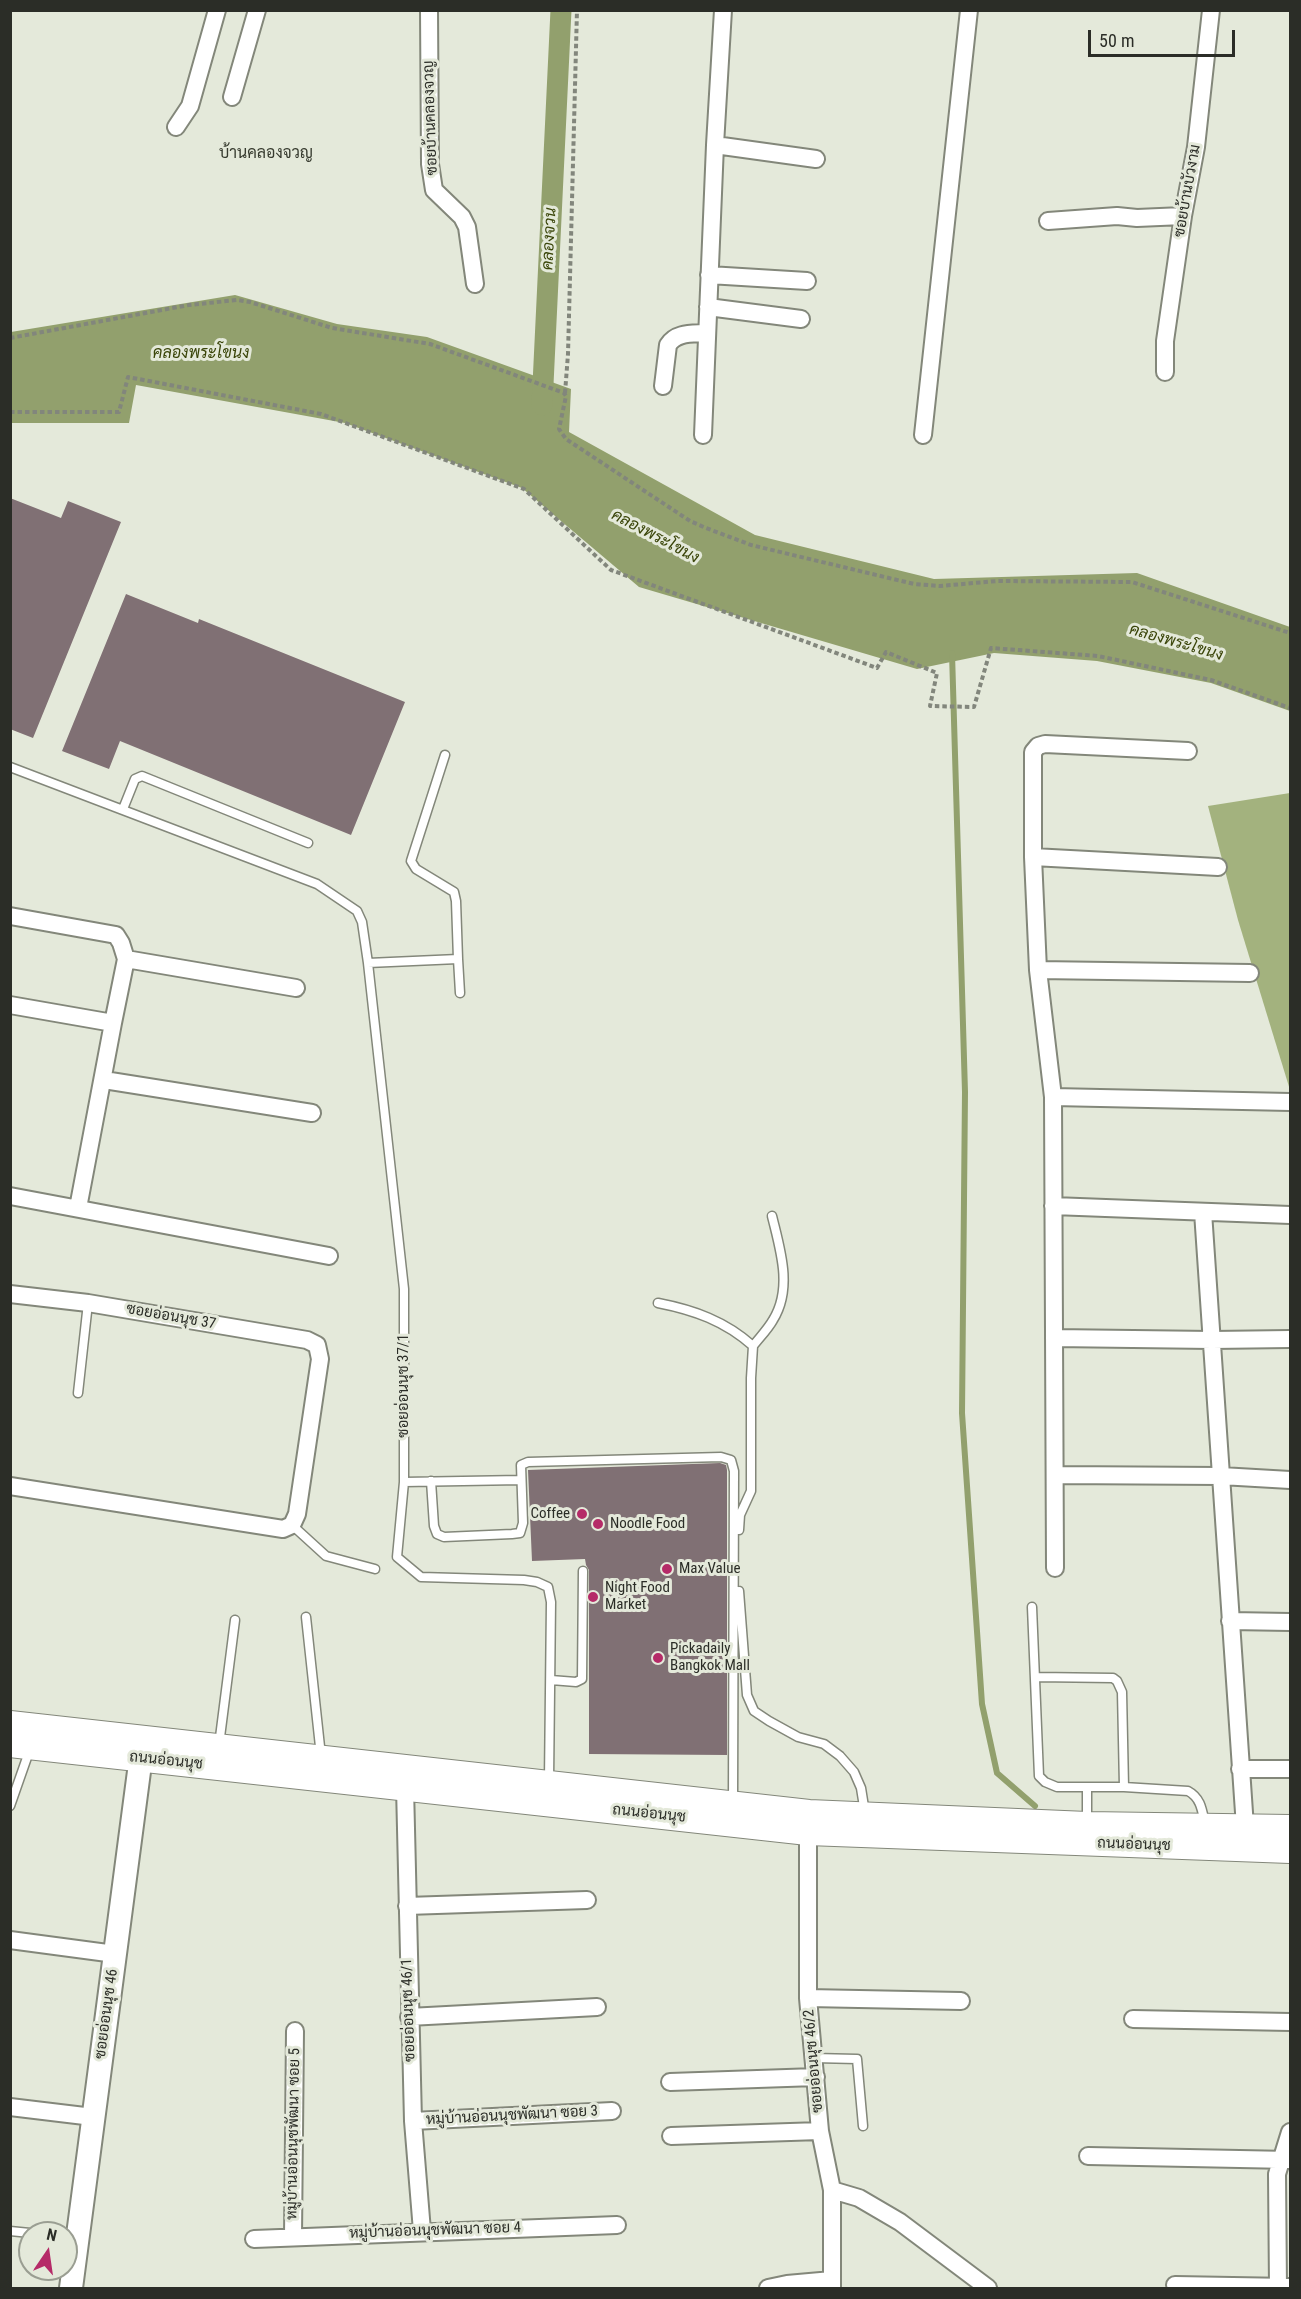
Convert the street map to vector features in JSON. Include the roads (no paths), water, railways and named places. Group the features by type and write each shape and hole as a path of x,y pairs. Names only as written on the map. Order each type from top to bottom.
{"main road":[{"name":"ถนนอ่อนนุช","path":"10,1724 27,1739 142,1748 808,1822 1246,1838 1290,1828"},
{"name":"ถนนอ่อนนุช","path":"142,1748 218,1747 321,1759 405,1778 549,1784 733,1805 808,1822 866,1816 1087,1825 1206,1827 1290,1850"}],"street":[{"path":"176,127 190,106 217,10"},
{"path":"232,97 256,10"},
{"name":"ซอยบ้านคลองจวญ","path":"429,10 430,164 434,190 462,217 467,227 475,284"},
{"path":"703,435 723,10"},
{"path":"923,435 969,10"},
{"name":"ซอยบ้านบัวงาม","path":"1165,372 1165,341 1183,216 1196,147 1211,10"},
{"path":"715,145 816,159"},
{"path":"1048,221 1117,216 1137,218 1183,216"},
{"path":"709,275 807,281"},
{"path":"708,307 801,319"},
{"path":"663,386 668,345 672,339 677,336 706,333"},
{"path":"1055,1568 1053,1097 1038,970 1033,856 1033,752 1038,746 1045,744 1188,751"},
{"path":"1033,856 1218,867"},
{"path":"10,916 116,935 122,943 126,959 78,1208"},
{"path":"126,959 296,988"},
{"path":"1038,970 1250,973"},
{"path":"10,1005 113,1023"},
{"path":"104,1080 312,1113"},
{"path":"1053,1097 1290,1102"},
{"path":"10,1196 329,1256"},
{"path":"1053,1206 1290,1215"},
{"path":"1203,1212 1246,1838"},
{"name":"ซอยอ่อนนุช 37","path":"10,1294 88,1303 307,1340 317,1345 320,1359 297,1514 292,1525"},
{"path":"1054,1338 1290,1339"},
{"path":"1055,1475 1221,1476 1290,1480"},
{"path":"10,1486 283,1529 292,1525"},
{"path":"1230,1622 1290,1622"},
{"name":"ซอยอ่อนนุช 46","path":"75,2221 93,2117 142,1748"},
{"path":"1240,1769 1290,1769"},
{"name":"ซอยอ่อนนุช 46/1","path":"405,1778 409,2017 413,2121 422,2231"},
{"name":"ซอยอ่อนนุช 46/2","path":"808,1822 808,1998 820,2131 832,2190 832,2284"},
{"path":"407,1906 587,1900"},
{"path":"10,1940 115,1954"},
{"path":"808,1998 960,2001"},
{"path":"409,2017 597,2007"},
{"path":"1133,2019 1290,2022"},
{"name":"หมู่บ้านอ่อนนุชพัฒนา ซอย 5","path":"293,2236 295,2031"},
{"path":"670,2082 816,2077"},
{"path":"10,2107 93,2117"},
{"name":"หมู่บ้านอ่อนนุชพัฒนา ซอย 3","path":"413,2121 612,2111"},
{"path":"671,2136 820,2131"},
{"path":"1175,2285 1282,2288 1277,2174 1286,2160 1290,2132"},
{"path":"1088,2156 1286,2160"},
{"path":"832,2190 860,2198 900,2222 988,2289"},
{"name":"หมู่บ้านอ่อนนุชพัฒนา ซอย 4","path":"254,2239 617,2225"},
{"path":"768,2289 787,2284 832,2284"}],"lane":[{"path":"445,754 411,861 413,867 448,888 456,896 460,993"},
{"name":"ซอยอ่อนนุช 37/1","path":"10,767 317,884 357,911 362,922 368,963 404,1289 404,1482 397,1557 421,1576 524,1580 548,1587 551,1602 549,1784"},
{"path":"123,809 135,779 142,776 308,843"},
{"path":"368,963 458,959"},
{"path":"772,1216 784,1267 783,1288 774,1320 753,1346 751,1491 740,1515 738,1543 740,1618 747,1695 754,1711 769,1722 798,1737 824,1744 840,1756 854,1772 861,1788 866,1816"},
{"path":"78,1393 88,1303"},
{"path":"658,1303 686,1308 732,1328 753,1346"},
{"path":"431,1481 434,1526 437,1534 444,1537 520,1533 523,1523 521,1465 528,1462 721,1457 731,1460 734,1472 733,1805"},
{"path":"404,1482 522,1480"},
{"path":"292,1525 326,1556 375,1569"},
{"path":"551,1680 576,1682 582,1679 583,1571"},
{"path":"1032,1607 1039,1776 1051,1786 1188,1791 1196,1795 1200,1802 1206,1827"},
{"path":"306,1617 321,1759"},
{"path":"218,1747 235,1620"},
{"path":"1036,1677 1113,1678 1117,1681 1122,1692 1124,1787"},
{"path":"10,1806 27,1739"},
{"path":"1087,1788 1087,1825"},
{"path":"814,2058 857,2059 862,2126"}],"water":[{"name":"คลองพระโขนง","path":"235,295 337,324 427,337 571,389 569,432 755,535 934,579 1137,573 1290,627 1290,711 1211,683 1097,661 994,653 917,669 639,587 522,488 345,423 136,385 129,423 11,423 11,332"}],"waterway":[{"name":"คลองจวน","path":"542,405 561,10"},
{"path":"952,653 965,1092 962,1413 982,1704 997,1773 1035,1806"}],"place":[{"name":"Coffee","path":"582,1514"},
{"name":"Noodle Food","path":"598,1524"},
{"name":"Max Value","path":"667,1569"},
{"name":"Night Food Market","path":"593,1597"},
{"name":"Pickadaily Bangkok Mall","path":"658,1658"}],"district":[{"name":"บ้านคลองจวญ","path":"266,154"}]}
